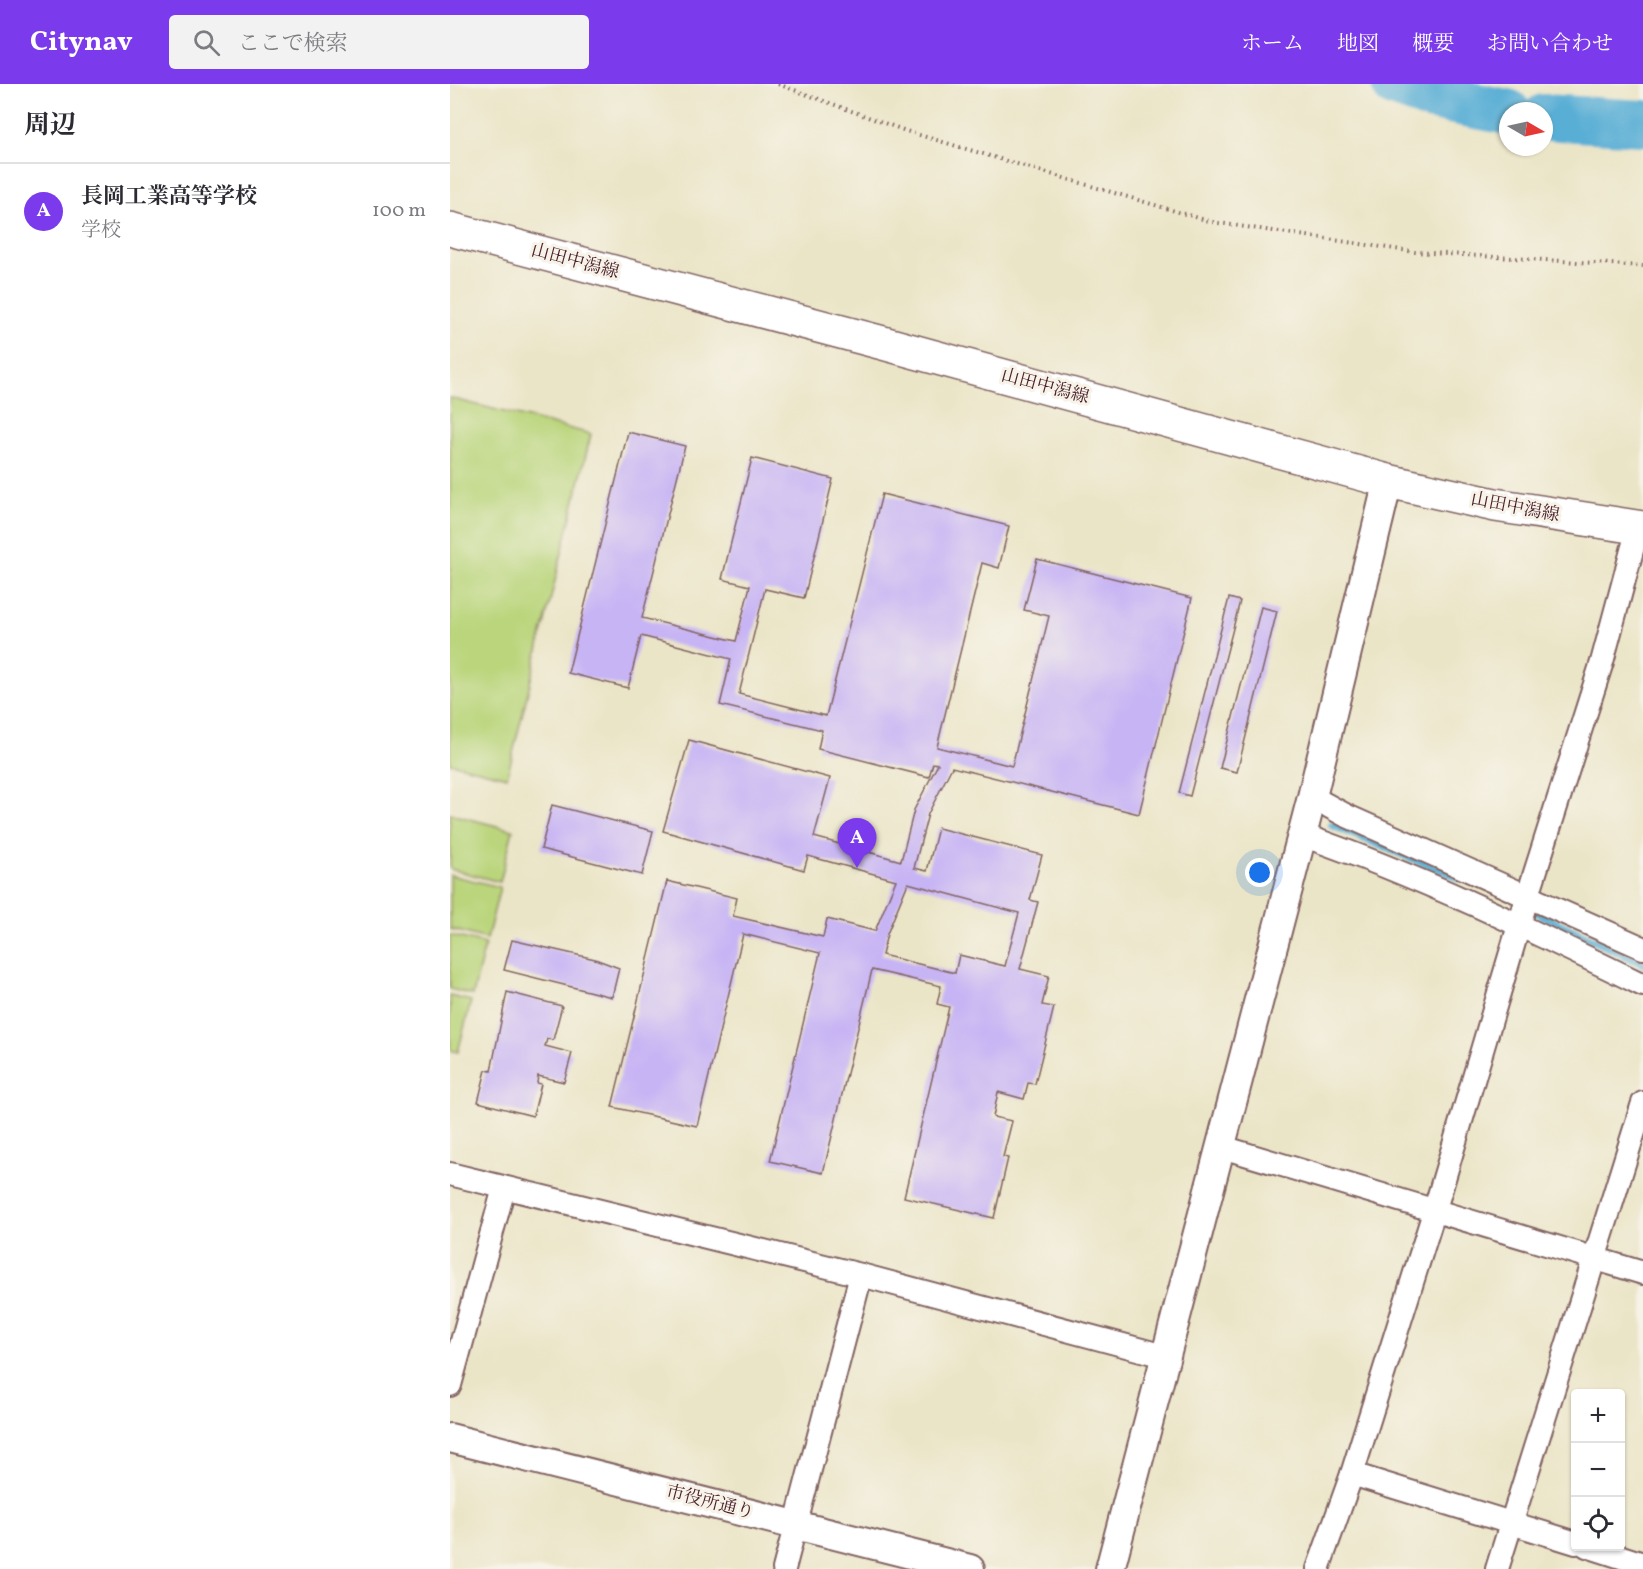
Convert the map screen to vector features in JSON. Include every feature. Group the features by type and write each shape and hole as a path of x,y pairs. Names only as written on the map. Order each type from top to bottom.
{"main road":[{"name":"山田中潟線","path":"450,229 883,343 1388,481 1494,505 1641,528"}],"street":[{"path":"1110,1569 1312,797 1388,481"},
{"path":"1318,1569 1352,1474 1435,1209 1528,895 1602,662 1641,528"},
{"path":"1312,797 1345,815 1643,948"},
{"path":"1302,835 1367,858 1520,925 1643,985"},
{"path":"1497,1569 1643,1103"},
{"path":"1222,1147 1643,1273"},
{"path":"450,1174 861,1275 1164,1356"},
{"path":"450,1385 504,1188"},
{"path":"784,1569 861,1275"},
{"name":"市役所通り","path":"450,1438 970,1569"},
{"path":"1352,1474 1571,1542"},
{"path":"1603,1551 1643,1564"}],"path":[{"path":"778,84 906,131 1212,222 1415,252 1643,266"}],"green space":[{"path":"450,398 591,434 507,777 450,763"},
{"path":"450,814 513,830 500,882 450,869"},
{"path":"450,875 500,887 487,939 450,929"},
{"path":"450,935 485,944 473,995 450,989"},
{"path":"450,996 471,1001 458,1052 450,1050"}],"building":[{"path":"628,432 685,446 642,618 736,641 750,586 722,579 752,458 833,479 804,598 765,589 739,694 826,716 882,494 1009,526 999,568 982,563 937,747 1012,766 1049,616 1024,610 1037,559 1192,598 1139,814 952,767 928,814 914,868 927,871 938,828 1042,855 1030,900 1038,902 1020,969 1049,976 1042,1005 1054,1007 1035,1084 1028,1083 1024,1099 998,1092 993,1117 1012,1121 1003,1157 1008,1158 994,1218 904,1197 949,1007 937,1004 941,986 872,970 823,1173 770,1161 820,953 743,934 697,1126 612,1107 667,881 737,898 733,916 823,937 827,919 875,931 896,880 808,856 804,870 663,831 689,740 830,778 814,837 901,861 914,810 938,764 933,763 929,777 818,749 822,730 720,705 731,659 641,636 628,688 568,673","holes":["908,883 1019,913 1005,966 959,955 955,973 882,955 887,934"]},
{"path":"1229,598 1240,601 1190,796 1179,793"},
{"path":"1261,607 1277,611 1237,772 1220,768"},
{"path":"552,805 653,831 642,875 541,849"},
{"path":"512,940 595,959 619,968 612,997 504,970"},
{"path":"507,992 562,1006 553,1040 547,1039 545,1046 572,1053 564,1082 538,1076 537,1083 541,1084 533,1116 478,1102 486,1070 491,1071"}],"waterway":[{"path":"1394,84 1433,98 1499,110"},
{"path":"1553,118 1643,123"},
{"path":"1332,825 1460,878"},
{"path":"1539,914 1643,964"}],"place":[{"name":"長岡工業高等学校","path":"857,868"}]}
